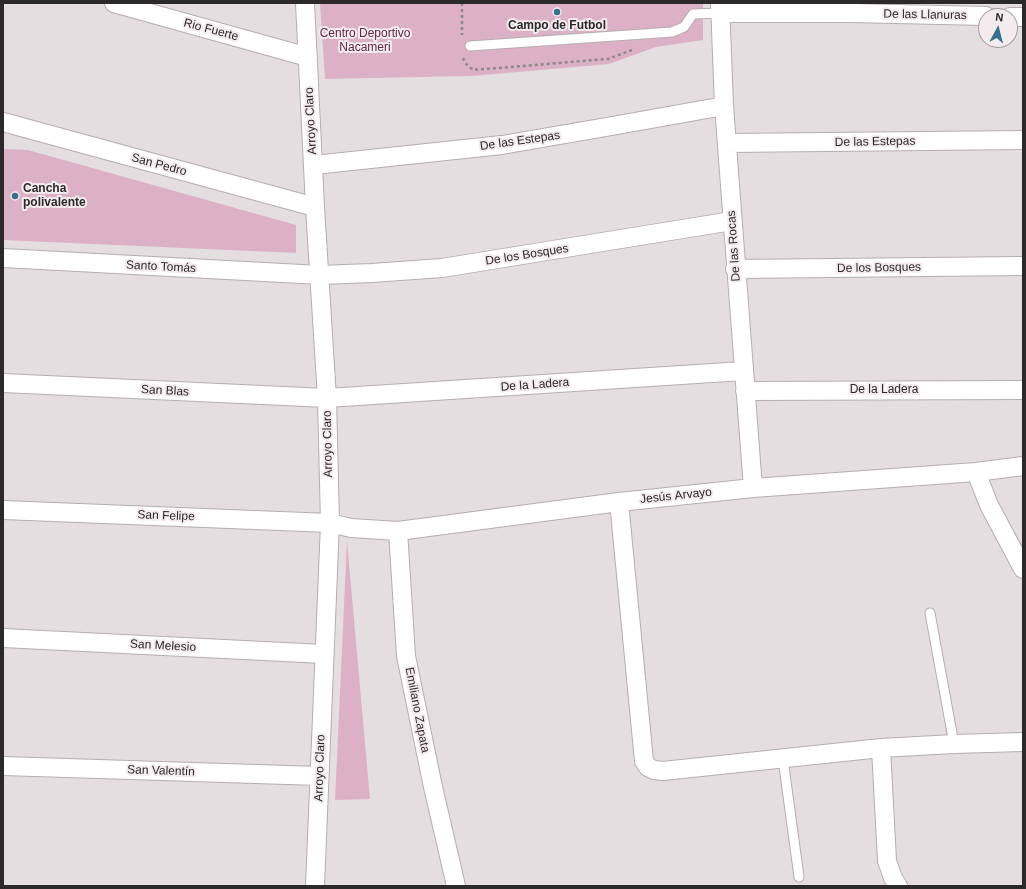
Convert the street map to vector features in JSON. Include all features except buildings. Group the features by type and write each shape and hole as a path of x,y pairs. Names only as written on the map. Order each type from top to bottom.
{"street":[{"name":"Rio Fuerte","path":"114,3 308,57"},
{"name":"Arroyo Claro","path":"305,3 315,207 328,398 330,523 315,886"},
{"name":"De las Llanuras","path":"720,8 851,8 978,16"},
{"name":"De las Rocas","path":"720,8 724,106 735,269 753,488"},
{"name":"De las Estepas","path":"314,165 502,145 724,106"},
{"name":"San Pedro","path":"3,122 315,207"},
{"name":"De las Estepas","path":"727,143 1023,140"},
{"name":"De los Bosques","path":"320,275 442,268 732,221"},
{"name":"Santo Tomás","path":"3,258 320,275"},
{"name":"De los Bosques","path":"735,269 1023,266"},
{"name":"De la Ladera","path":"328,398 743,371"},
{"name":"San Blas","path":"3,383 328,398"},
{"name":"De la Ladera","path":"745,391 1023,390"},
{"name":"Jesús Arvayo","path":"330,523 351,528 398,531 619,502 753,488 976,472 1023,466"},
{"path":"976,472 989,505 1023,569"},
{"path":"619,502 644,761 648,767 654,770 663,771 881,748 1023,742"},
{"name":"San Felipe","path":"3,510 330,523"},
{"name":"Emiliano Zapata","path":"398,531 406,656 433,787 456,886"},
{"name":"San Melesio","path":"3,638 324,654"},
{"path":"881,748 887,861 893,878 898,886"},
{"name":"San Valentín","path":"3,766 319,776"}],"lane":[{"path":"470,46 672,32 684,27 693,14 720,8"},
{"path":"930,613 954,744"},
{"path":"783,759 799,877"}],"green space":[{"name":"Centro Deportivo Nacameri","path":"320,3 703,3 703,40 656,47 609,64 472,76 325,79"},
{"path":"3,149 28,150 296,225 296,253 3,240"},
{"path":"347,541 370,799 335,800"}],"place":[{"name":"Campo de Futbol","path":"557,12"},
{"name":"Cancha polivalente","path":"15,196"}]}
